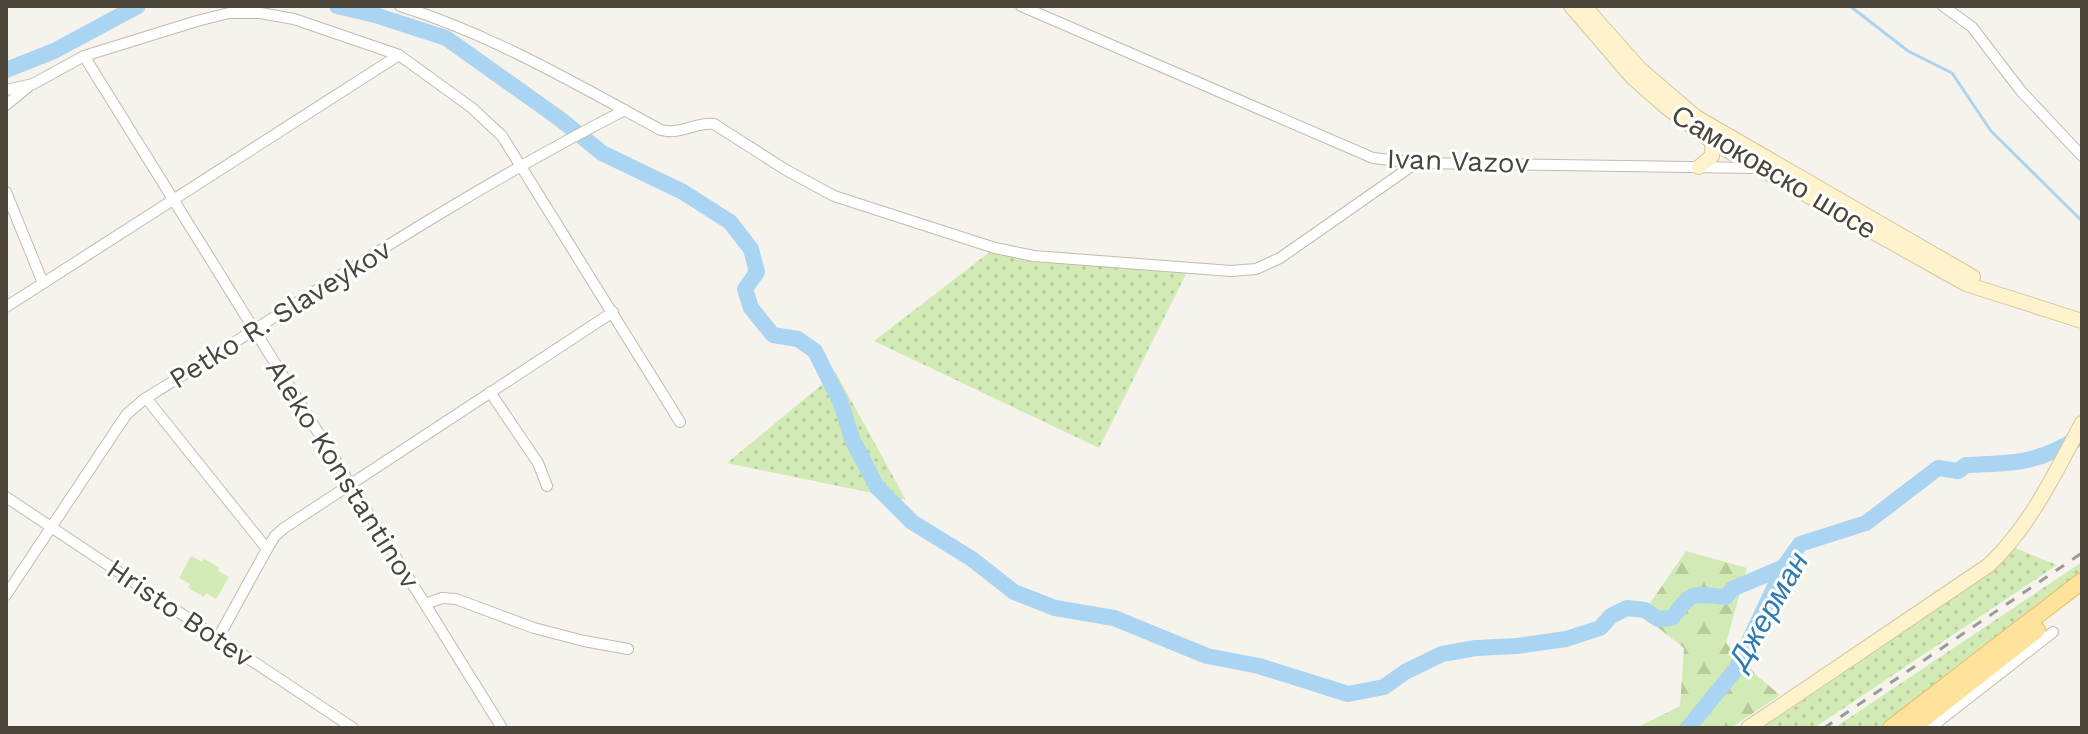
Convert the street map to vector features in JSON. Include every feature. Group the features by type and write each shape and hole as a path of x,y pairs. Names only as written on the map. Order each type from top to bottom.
{"main road":[{"name":"Самоковско шосе","path":"1571,6 1632,77 1666,107 1759,168 1966,284 2082,321"},
{"name":"Самоковско шосе","path":"1584,6 1640,69 1713,135 1782,168 2007,298"},
{"path":"1699,167 1712,156 1713,135"},
{"path":"1748,728 1989,565 2009,545 2046,489 2082,423"},
{"path":"1891,728 2082,581"},
{"path":"1912,728 2082,594"}],"street":[{"path":"400,6 444,20 535,60 670,132 714,124 786,170 834,196 995,248 1034,256 1231,271 1256,269 1280,258 1416,163"},
{"name":"Ivan Vazov","path":"1021,6 1373,158 1416,163 1782,168"},
{"path":"1943,6 1972,27 2021,91 2082,156"},
{"path":"6,105 33,84 84,56 229,13 260,13 294,19 399,55 472,108 502,136 680,422"},
{"path":"6,307 399,55"},
{"name":"Aleko Konstantinov","path":"84,56 502,728"},
{"path":"6,90 33,84"},
{"name":"Petko R. Slaveykov","path":"6,595 126,415 146,398 521,165 625,110"},
{"path":"6,192 43,283"},
{"path":"218,638 267,549 284,528 613,312"},
{"path":"490,392 538,463 547,486"},
{"path":"146,398 267,549"},
{"name":"Hristo Botev","path":"6,497 353,728"},
{"path":"425,604 442,598 456,599 534,628 628,649"},
{"path":"1930,728 2053,632"}],"green space":[{"path":"995,248 1189,268 1099,448 874,341"},
{"path":"836,373 906,500 727,463"},
{"path":"2015,548 2057,565 1814,728 1761,728 1973,585"},
{"path":"1686,551 1747,568 1726,643 1780,695 1731,728 1636,728 1680,706 1684,648 1642,615"},
{"path":"191,556 219,567 218,571 229,577 216,599 206,593 204,597 188,588 190,584 179,578"},
{"path":"2082,562 2082,574 1948,673 1880,728 1834,728"}],"waterway":[{"path":"6,70 54,51 138,6"},
{"path":"337,6 446,38 560,119 602,153 683,192 730,222 751,249 757,272 745,289 751,308 773,335 798,339 815,351 841,403 852,439 877,487 912,522 972,559 1014,592 1055,608 1114,618 1207,656 1259,666 1348,694 1384,687 1405,672 1442,654 1566,639 1600,628 1611,616 1627,608 1645,610 1658,619 1672,618 1694,596 1726,597 1732,589 1784,567"},
{"path":"1850,6 1908,51 1952,73 1991,131 2082,221"},
{"name":"Джерман","path":"1688,728 1736,669 1784,567 1800,544 1866,523 1938,468 1958,471 1966,465 2025,460 2050,453 2079,438"}],"railway":[{"path":"1824,728 2082,553"}]}
